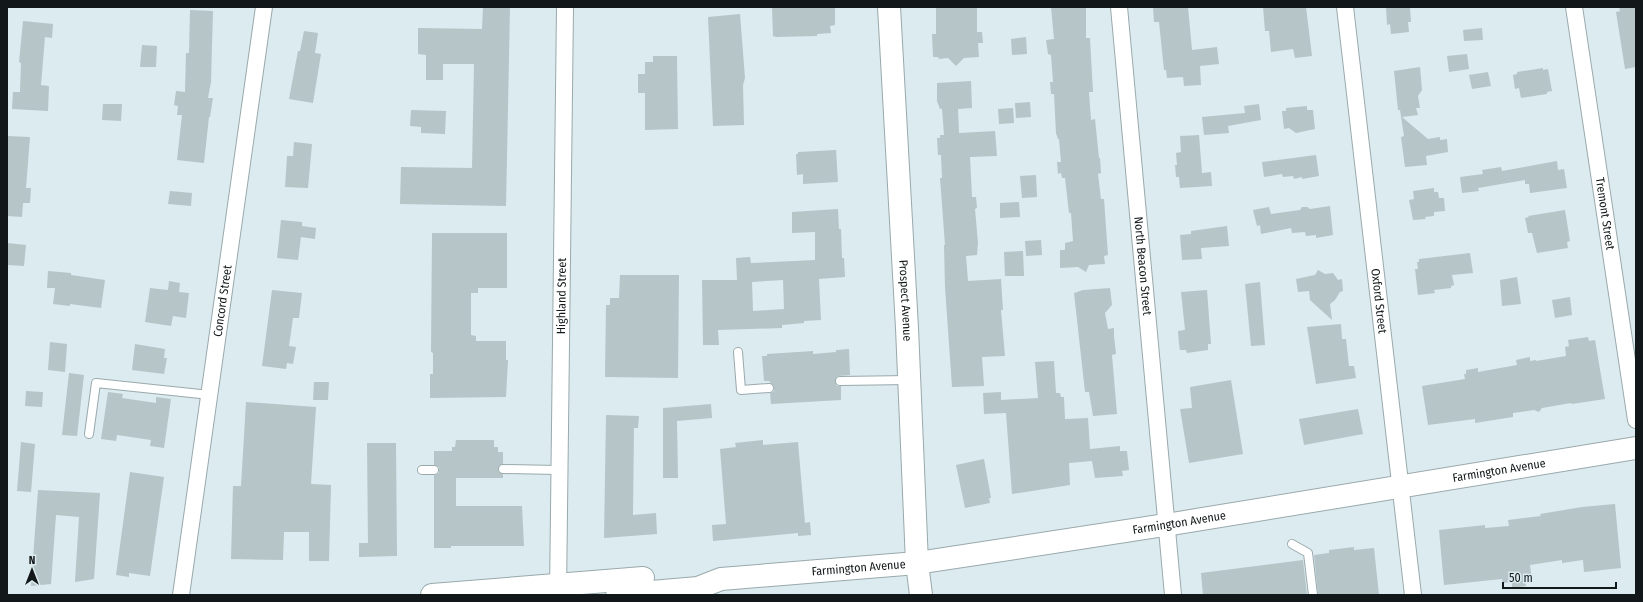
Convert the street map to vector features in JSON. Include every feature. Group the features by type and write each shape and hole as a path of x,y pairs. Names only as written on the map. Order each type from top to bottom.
{"main road":[{"name":"Prospect Avenue","path":"889,7 917,562 921,595"},
{"name":"Farmington Avenue","path":"617,595 698,588 721,579 917,562 1166,524 1636,448"},
{"name":"Farmington Avenue","path":"432,595 558,590 699,573 721,579"}],"street":[{"name":"Concord Street","path":"181,595 264,7"},
{"name":"Highland Street","path":"558,590 558,470 565,7"},
{"name":"North Beacon Street","path":"1119,7 1166,524 1174,595"},
{"name":"Oxford Street","path":"1345,7 1413,595"},
{"name":"Tremont Street","path":"1574,7 1636,420"}],"lane":[{"path":"738,352 741,390 770,388"},
{"path":"840,381 909,380"},
{"path":"89,434 96,383 210,395"},
{"path":"503,469 558,470"},
{"path":"422,470 434,470"},
{"path":"1292,544 1308,554 1313,595"}],"building":[{"path":"483,7 510,7 506,206 400,204 401,167 472,168 474,64 443,64 443,80 426,80 426,55 418,54 418,28 482,29"},
{"path":"772,7 835,7 835,25 830,26 831,33 817,34 817,36 776,37 773,36"},
{"path":"936,7 977,7 977,32 982,32 983,43 978,43 979,57 964,58 956,66 948,58 939,59 938,57 933,57 932,34 936,34"},
{"path":"1051,7 1086,7 1086,38 1090,38 1093,92 1089,92 1091,120 1095,119 1100,158 1101,173 1098,174 1101,199 1104,199 1108,255 1104,256 1105,264 1089,265 1086,272 1078,267 1060,268 1060,250 1065,250 1065,243 1073,241 1071,213 1069,213 1065,178 1062,178 1061,173 1058,174 1057,162 1061,162 1059,139 1056,133 1054,94 1051,94 1050,82 1053,82 1051,55 1048,54 1046,40 1054,39"},
{"path":"1153,7 1188,7 1192,50 1217,47 1219,64 1200,66 1201,85 1184,86 1183,77 1167,78 1166,70 1164,70 1159,22 1154,22"},
{"path":"1263,7 1306,7 1312,56 1295,58 1293,49 1271,52 1269,31 1265,31"},
{"path":"1386,7 1410,7 1411,22 1408,22 1409,32 1391,34 1390,24 1387,25"},
{"path":"1619,7 1636,7 1636,67 1625,69 1616,12 1620,11"},
{"path":"190,10 213,11 211,82 208,98 213,98 209,117 204,163 177,160 182,115 177,115 178,106 174,105 176,91 185,92 186,53 189,53"},
{"path":"740,14 745,78 743,85 744,125 713,126 708,17"},
{"path":"23,21 53,24 52,38 45,37 41,85 49,86 48,111 12,109 13,92 20,92 21,63 19,62"},
{"path":"1482,28 1483,40 1464,41 1463,30"},
{"path":"304,31 318,33 315,53 321,54 313,103 289,99 298,51 300,51"},
{"path":"1026,37 1027,54 1012,55 1011,39"},
{"path":"142,45 157,46 156,67 140,67"},
{"path":"1467,54 1469,69 1449,72 1447,56"},
{"path":"653,56 677,56 678,129 645,130 645,93 638,93 638,74 645,74 645,62 653,62"},
{"path":"1420,67 1422,90 1418,96 1420,108 1416,108 1418,115 1402,117 1428,139 1440,137 1440,140 1447,139 1448,152 1426,156 1427,165 1405,167 1401,137 1404,136 1400,110 1398,110 1394,71"},
{"path":"1543,68 1543,70 1548,69 1552,91 1547,92 1547,94 1521,98 1519,88 1515,89 1513,75 1517,74 1517,72"},
{"path":"1488,72 1491,86 1472,89 1469,75"},
{"path":"971,81 972,108 958,109 959,133 995,131 997,156 970,157 972,197 976,197 977,208 975,209 978,243 977,255 966,256 968,281 1001,279 1003,310 1001,310 1005,356 982,357 984,386 952,387 945,287 945,245 940,178 942,178 941,155 938,155 937,138 940,138 940,135 944,135 942,109 940,109 937,101 937,83"},
{"path":"1030,102 1031,117 1016,118 1015,103"},
{"path":"103,104 122,104 121,121 102,120"},
{"path":"1259,104 1261,120 1228,126 1229,133 1204,135 1202,117 1245,113 1244,106"},
{"path":"1307,106 1307,110 1313,110 1315,129 1296,133 1289,128 1284,129 1282,111 1286,111 1286,108"},
{"path":"1013,108 1014,123 999,124 998,109"},
{"path":"411,110 446,111 445,134 421,133 421,127 410,126"},
{"path":"1199,135 1202,173 1211,172 1212,186 1180,188 1179,177 1176,177 1175,165 1177,165 1176,153 1181,152 1180,136"},
{"path":"7,136 30,137 26,188 31,188 30,203 23,203 22,217 7,216"},
{"path":"294,142 312,144 308,188 285,187 287,156 293,156"},
{"path":"836,150 838,182 803,184 803,174 797,175 796,154 798,154 798,152"},
{"path":"1316,155 1319,176 1302,179 1302,177 1294,179 1293,176 1283,177 1282,174 1264,177 1262,162"},
{"path":"1557,161 1558,170 1564,169 1567,188 1530,193 1529,184 1525,184 1525,180 1478,188 1479,191 1462,193 1460,177 1483,174 1482,170 1501,167 1502,171"},
{"path":"1036,175 1037,197 1022,198 1020,176"},
{"path":"1434,188 1434,192 1438,192 1439,198 1444,198 1445,211 1434,212 1434,216 1425,217 1426,219 1413,220 1409,200 1414,199 1413,191"},
{"path":"170,191 192,193 191,206 168,204"},
{"path":"1019,202 1020,217 1000,218 1000,203"},
{"path":"1330,206 1333,235 1316,238 1316,235 1306,236 1305,232 1292,233 1291,228 1261,234 1260,225 1257,226 1253,210 1269,207 1271,214 1300,210 1302,207 1307,207 1310,209"},
{"path":"838,209 845,277 819,279 821,320 782,325 782,328 718,330 719,345 703,345 702,280 737,280 736,258 750,257 751,263 815,260 815,232 792,233 792,212","holes":["783,280 784,309 753,311 752,282"]},
{"path":"1565,210 1570,241 1567,242 1568,248 1537,253 1532,233 1528,233 1525,218 1529,217 1528,216"},
{"path":"281,220 302,222 302,226 316,228 315,239 301,237 298,260 277,258"},
{"path":"1227,226 1229,246 1201,248 1202,259 1182,260 1180,235 1191,234 1191,231"},
{"path":"432,233 507,233 507,288 478,288 478,293 471,293 471,335 476,336 476,341 506,341 506,360 508,360 506,397 430,398 430,374 433,374 433,353 431,352"},
{"path":"1041,240 1042,255 1026,256 1025,241"},
{"path":"7,243 26,245 24,266 7,265"},
{"path":"1023,251 1024,276 1005,276 1004,252"},
{"path":"1470,253 1473,273 1452,275 1454,285 1451,286 1451,288 1434,290 1435,293 1418,295 1415,269 1418,269 1417,262 1419,262 1419,259"},
{"path":"1318,270 1325,274 1333,273 1338,280 1342,279 1343,291 1340,292 1335,300 1330,304 1332,320 1310,300 1309,291 1298,292 1296,279 1315,275"},
{"path":"48,271 71,273 71,275 105,280 101,308 70,304 70,306 53,304 55,288 47,288"},
{"path":"620,275 679,275 678,378 605,377 606,305 610,305 610,298 619,298"},
{"path":"1517,277 1521,304 1502,306 1500,280"},
{"path":"169,281 180,283 179,292 189,293 186,318 173,316 171,326 145,322 150,288 168,290"},
{"path":"1260,282 1265,345 1251,346 1245,284"},
{"path":"1110,288 1112,305 1105,313 1108,329 1114,328 1116,354 1112,355 1117,414 1093,416 1089,392 1085,392 1074,293 1083,290"},
{"path":"272,290 302,293 299,318 293,318 289,346 296,347 293,364 287,363 286,369 262,366"},
{"path":"1207,290 1211,344 1208,344 1208,350 1187,353 1186,350 1180,350 1179,344 1178,331 1185,330 1181,292"},
{"path":"1570,297 1572,315 1555,318 1552,300"},
{"path":"1341,324 1342,339 1346,339 1349,366 1354,366 1356,378 1316,384 1307,327"},
{"path":"1588,337 1589,341 1595,340 1605,399 1542,408 1539,412 1534,410 1513,413 1513,417 1475,423 1475,419 1428,425 1422,386 1465,379 1464,374 1466,374 1466,370 1478,368 1478,372 1517,365 1516,360 1530,357 1530,361 1536,361 1566,356 1565,347 1569,346 1568,340"},
{"path":"50,342 67,344 65,372 48,370"},
{"path":"135,344 165,349 164,358 167,358 164,374 132,370"},
{"path":"849,349 850,375 838,376 835,381 837,386 841,386 841,400 771,404 770,393 774,391 774,387 769,381 764,381 762,356 767,356 767,354 813,351 813,354"},
{"path":"1054,361 1056,393 1060,393 1061,397 1064,397 1065,419 1088,418 1090,449 1120,446 1120,451 1127,451 1129,470 1122,471 1123,476 1095,478 1092,461 1069,463 1070,485 1012,494 1006,413 984,414 983,393 1001,392 1001,400 1038,398 1035,362"},
{"path":"69,373 84,375 77,436 62,435"},
{"path":"1231,380 1243,454 1189,463 1180,409 1192,408 1190,387"},
{"path":"314,382 329,382 328,400 313,400"},
{"path":"26,391 43,392 42,407 25,406"},
{"path":"108,392 123,394 122,398 156,403 156,397 171,399 164,448 150,446 151,440 117,435 116,441 101,439"},
{"path":"246,402 316,407 311,484 331,485 329,561 309,561 309,532 284,532 283,560 231,559 233,486 241,486"},
{"path":"711,404 712,418 677,421 678,478 663,478 663,408"},
{"path":"1358,409 1363,434 1304,445 1299,419"},
{"path":"606,415 639,416 638,428 634,428 633,515 656,513 657,534 604,538"},
{"path":"456,440 494,440 494,447 498,447 498,452 503,452 503,464 499,466 498,469 500,473 503,474 503,478 456,478 456,506 522,506 524,546 451,546 451,548 434,548 434,475 439,473 439,467 434,465 434,451 452,451 452,447 455,447"},
{"path":"763,440 763,445 798,442 805,523 810,522 811,535 798,536 798,533 713,541 712,525 726,524 720,449 736,447 735,443"},
{"path":"21,442 35,444 31,492 17,491"},
{"path":"367,443 396,443 397,556 359,557 359,543 368,543"},
{"path":"984,459 991,498 989,498 990,503 965,508 956,465"},
{"path":"130,472 164,477 150,576 129,573 129,577 116,575"},
{"path":"38,490 100,493 94,579 75,582 79,517 56,515 51,584 31,586"},
{"path":"1615,504 1621,568 1584,572 1583,560 1562,563 1562,560 1530,565 1532,580 1525,581 1526,586 1512,588 1512,582 1503,583 1502,579 1444,585 1439,530 1485,525 1485,528 1509,526 1508,520 1541,516 1540,514 1582,507"},
{"path":"1354,547 1354,550 1374,548 1379,595 1318,595 1314,555 1329,553 1329,550"},
{"path":"1303,560 1307,595 1203,595 1201,573"}]}
